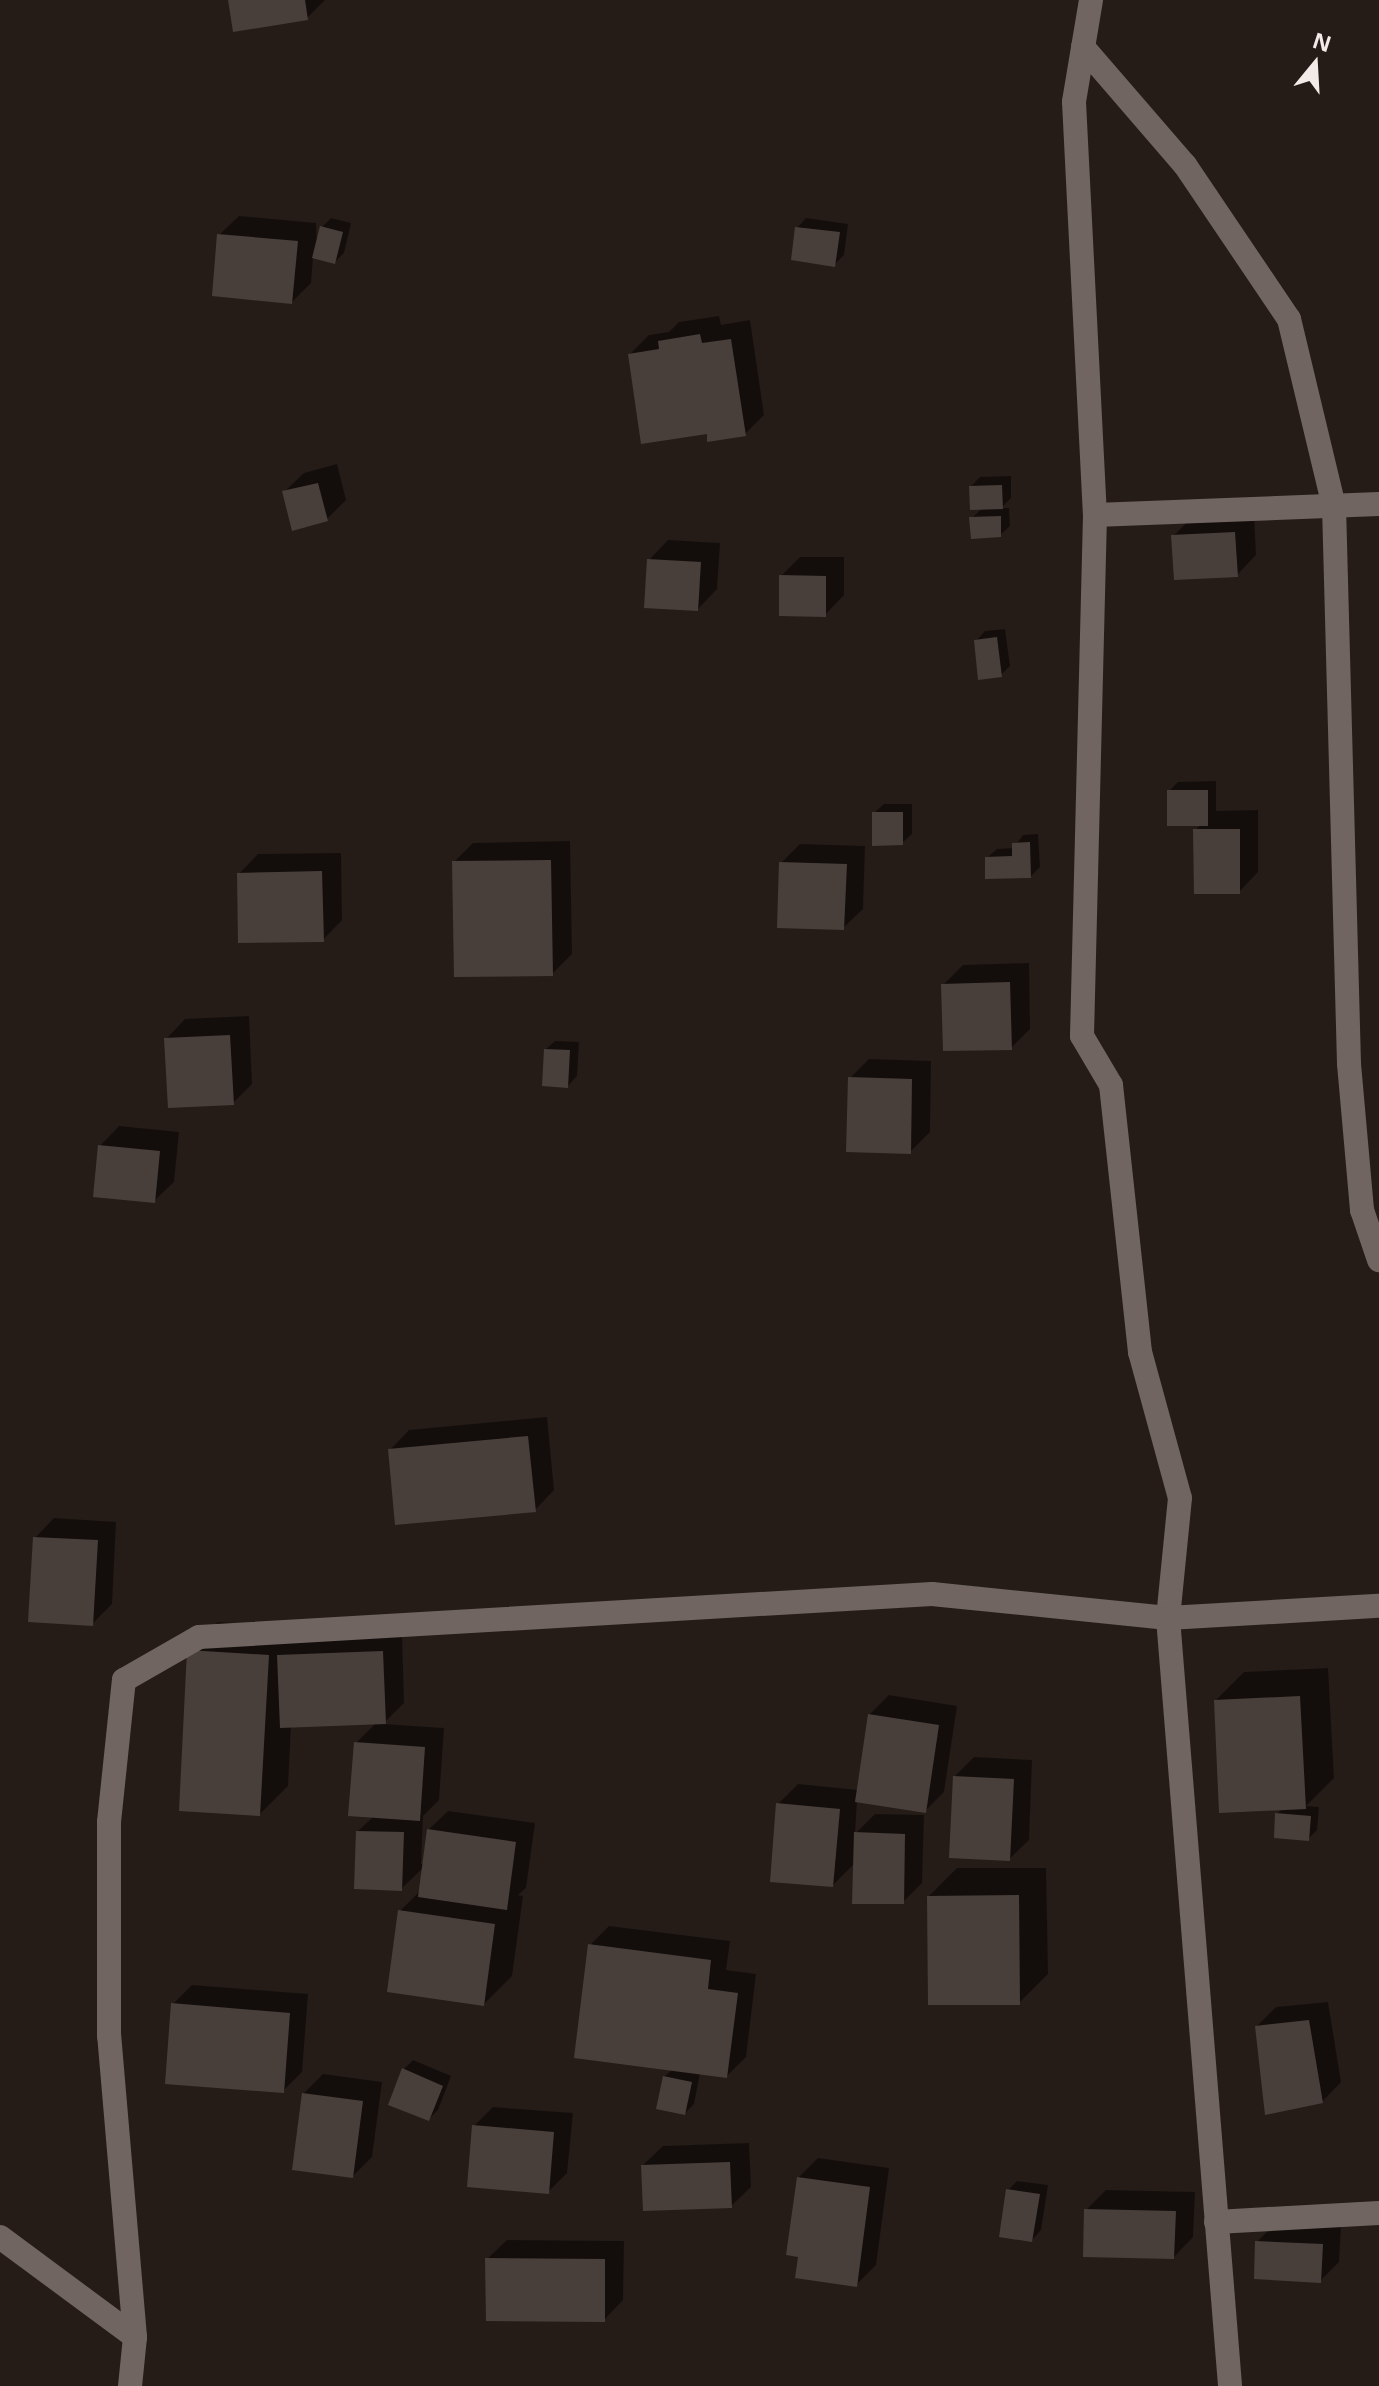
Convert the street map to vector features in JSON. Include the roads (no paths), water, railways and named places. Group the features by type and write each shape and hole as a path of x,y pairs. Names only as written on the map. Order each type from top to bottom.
{"street":[{"path":"1091,0 1074,102 1095,515 1082,1036 1111,1085 1140,1352 1180,1498 1168,1618 1230,2386"},
{"path":"1083,47 1185,165 1289,319 1334,506 1349,1064 1362,1210 1379,1260"},
{"path":"1095,515 1379,504"},
{"path":"130,2386 135,2337 109,2036 109,1822 124,1680 199,1637 932,1594 1168,1618 1379,1606"},
{"path":"1216,2222 1379,2213"},
{"path":"0,2237 135,2337"}]}
